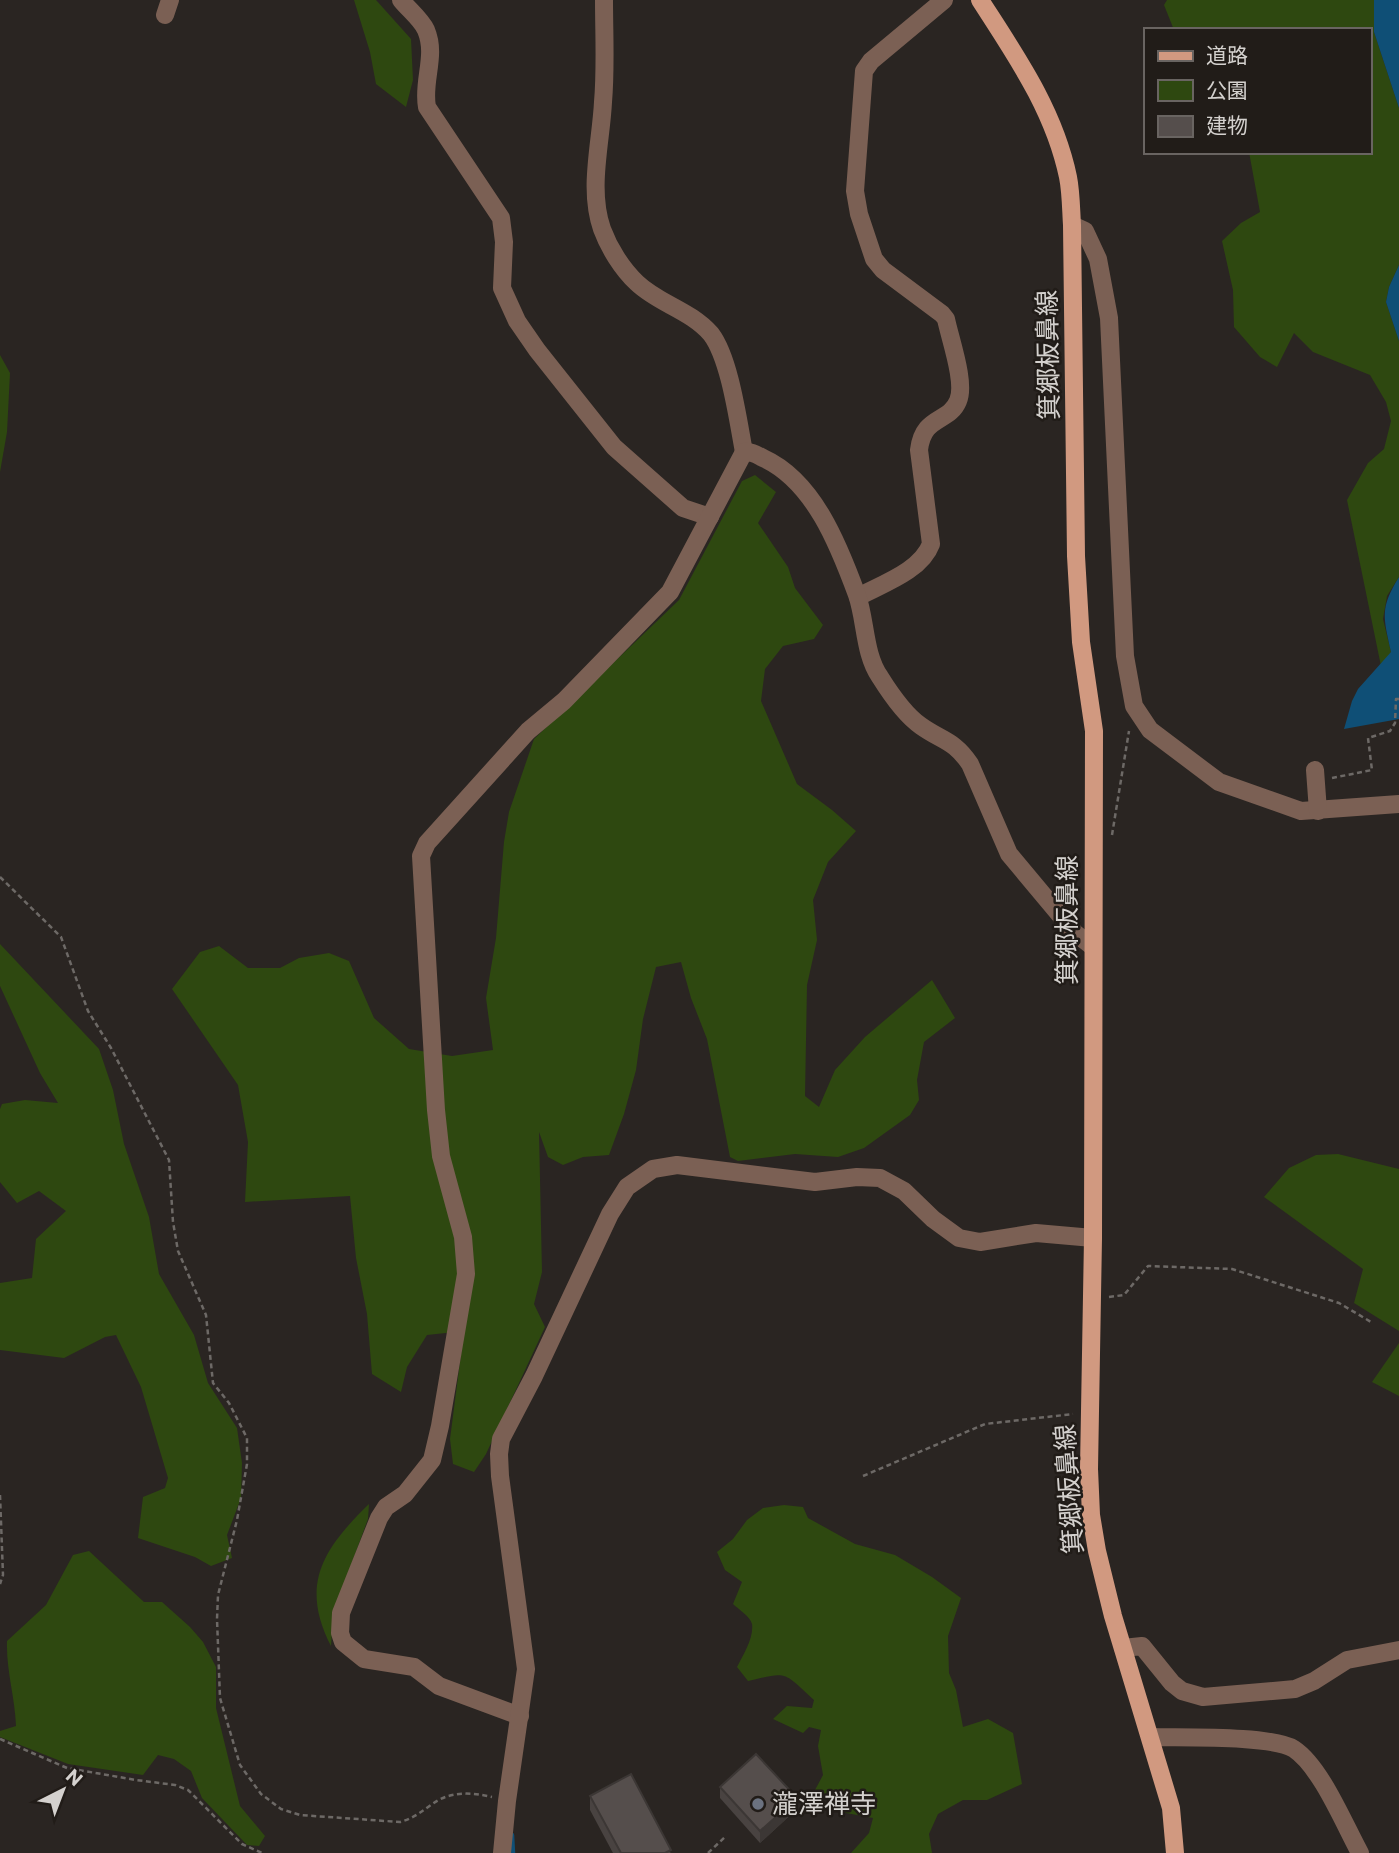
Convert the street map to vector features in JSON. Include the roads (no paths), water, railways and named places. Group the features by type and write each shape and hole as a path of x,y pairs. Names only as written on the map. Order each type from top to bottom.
{"main road":[{"name":"箕郷板鼻線","path":"980,0 1039,94 1055,131 1068,177 1072,225 1076,556 1081,642 1094,731 1091,1515 1100,1564 1171,1808 1175,1853"}],"street":[{"path":"401,0 425,28 431,50 425,98 427,107 501,218 504,242 502,288 517,321 614,447 683,508 710,517"},
{"path":"520,1716 439,1686 414,1667 364,1660 343,1643 340,1633 341,1613 379,1518 386,1507 405,1494 432,1460 466,1274 463,1237 442,1156 436,1110 421,856 427,843 528,731 564,701 670,592 744,452 735,402 722,356 712,336 690,314 637,284 615,257 602,228 596,194 604,101 604,0"},
{"path":"858,597 902,574 927,554 931,544 919,450 921,435 954,408 959,400 961,387 946,319 883,270 874,259 859,214 855,191 864,71 871,61 944,0"},
{"path":"1072,225 1085,231 1098,259 1109,318 1125,656 1131,696 1138,712 1150,730 1220,782 1301,811 1399,804"},
{"path":"744,452 749,451 776,464 797,482 815,507 839,550 858,597 872,661 879,676 913,720 963,753 1009,854 1074,933 1093,947"},
{"path":"1316,776 1318,811"},
{"path":"502,1853 526,1669 500,1476 501,1439 534,1376 610,1213 621,1194 634,1180 653,1169 677,1165 814,1182 880,1178 904,1191 940,1226 958,1238 980,1242 1036,1233 1093,1238"},
{"path":"1123,1648 1142,1646 1172,1684 1182,1691 1203,1697 1296,1689 1347,1660 1399,1650"},
{"path":"1150,1737 1269,1741 1293,1749 1314,1770 1360,1853"}],"water":[{"path":"1374,0 1399,0 1399,108 1374,32"},
{"path":"1399,265 1399,341 1386,302 1389,287"},
{"path":"1399,577 1399,719 1344,729 1358,689 1391,652 1385,614 1388,597"}],"waterway":[{"path":"512,1835 513,1853"}],"place":[{"name":"瀧澤禅寺","path":"758,1804"}]}
